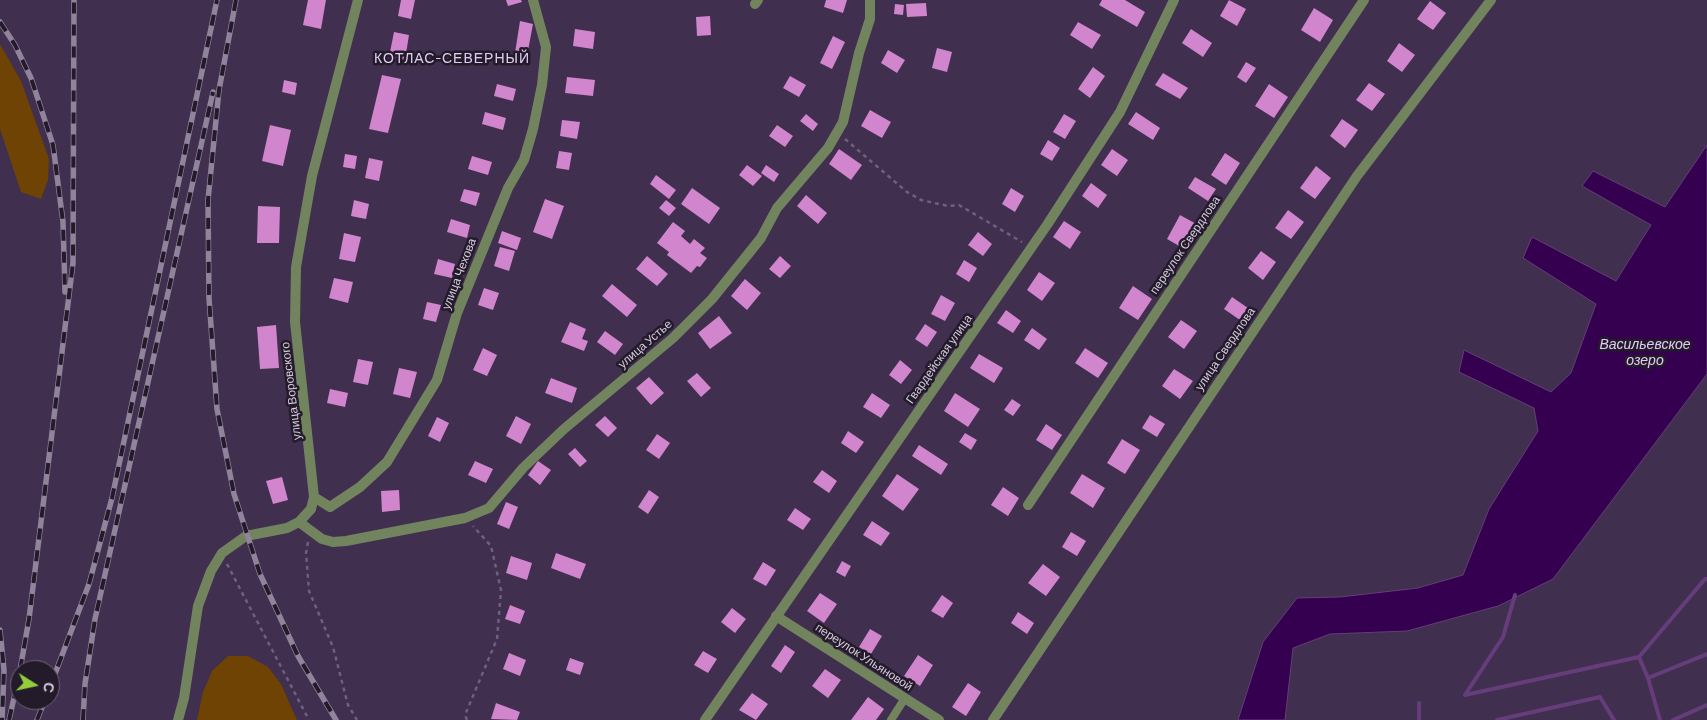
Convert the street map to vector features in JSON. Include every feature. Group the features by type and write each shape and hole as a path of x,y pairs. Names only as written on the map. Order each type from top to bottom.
{"street":[{"name":"улица Воровского","path":"314,497 295,322 296,267 312,176 358,0"},
{"name":"улица Чехова","path":"314,497 330,507 360,487 387,462 437,380 457,313 504,196 524,160 533,129 542,85 546,47 533,0"},
{"name":"улица Устье","path":"298,522 310,532 333,542 465,518 489,508 523,468 564,429 673,338 712,299 761,238 778,208 840,135 859,53 870,18 870,0"},
{"name":"Гвардейская улица","path":"705,720 1032,248 1120,112 1174,0"},
{"name":"переулок Свердлова","path":"1028,505 1364,0"},
{"name":"улица Свердлова","path":"993,720 1357,176 1491,0"},
{"path":"178,720 184,698 198,606 211,570 222,553 246,536 287,528 298,522 311,509 314,497"},
{"name":"переулок Ульяновой","path":"776,616 938,720"}],"lane":[{"path":"891,720 905,698"}],"path":[{"path":"840,135 907,192 921,200 948,206 959,205 1032,248"},
{"path":"465,518 491,546 501,590 497,639 465,715 467,720"},
{"path":"310,532 306,553 309,591 333,647 348,705 357,720"},
{"path":"222,553 309,720"}],"shaded area":[{"path":"0,44 21,81 49,159 48,180 41,199 21,192 0,129"},
{"path":"228,656 248,656 268,667 281,684 297,720 197,720 203,692 212,671"}],"water":[{"name":"Васильевское озеро","path":"1707,145 1707,374 1553,579 1498,606 1407,631 1330,634 1293,648 1285,720 1238,720 1263,642 1297,598 1340,597 1418,588 1463,575 1489,509 1538,431 1534,408 1459,372 1464,350 1551,392 1571,373 1596,304 1523,258 1532,237 1616,281 1651,225 1582,186 1593,171 1665,207"}],"building":[{"path":"308,0 326,0 321,29 303,25"},
{"path":"401,0 415,0 411,19 398,16"},
{"path":"506,0 521,0 522,2 508,6"},
{"path":"826,0 847,0 843,13 824,7"},
{"path":"1102,0 1125,0 1145,12 1137,27 1099,5"},
{"path":"1229,0 1246,9 1237,26 1220,16"},
{"path":"1430,1 1446,13 1433,30 1417,19"},
{"path":"926,3 927,16 907,17 906,4"},
{"path":"895,4 904,5 903,15 894,14"},
{"path":"1314,8 1333,20 1320,42 1301,30"},
{"path":"710,16 711,35 697,36 696,17"},
{"path":"520,21 533,24 527,56 515,53"},
{"path":"1078,22 1101,35 1092,49 1070,35"},
{"path":"575,29 595,32 593,49 573,46"},
{"path":"1191,29 1212,43 1203,57 1182,43"},
{"path":"394,32 409,35 405,60 389,57"},
{"path":"833,36 845,42 832,69 820,63"},
{"path":"1399,43 1415,55 1402,72 1387,61"},
{"path":"937,48 952,52 947,72 932,68"},
{"path":"888,50 905,60 897,73 881,63"},
{"path":"1246,62 1256,68 1246,83 1237,77"},
{"path":"1093,67 1105,76 1090,98 1078,89"},
{"path":"1163,73 1188,88 1180,99 1155,85"},
{"path":"382,75 401,79 388,133 369,129"},
{"path":"790,76 806,85 799,97 783,88"},
{"path":"567,77 595,80 593,96 565,93"},
{"path":"284,80 297,83 295,95 282,92"},
{"path":"1369,83 1385,94 1372,111 1356,100"},
{"path":"497,84 516,89 513,101 494,96"},
{"path":"1269,84 1288,97 1274,118 1255,106"},
{"path":"870,110 891,122 882,138 861,126"},
{"path":"485,112 506,118 503,130 482,124"},
{"path":"1136,112 1160,128 1153,140 1128,124"},
{"path":"806,114 818,124 813,131 800,121"},
{"path":"1064,114 1076,121 1065,139 1053,132"},
{"path":"1342,119 1358,130 1345,148 1330,136"},
{"path":"562,120 580,122 577,139 560,136"},
{"path":"270,125 291,130 283,166 262,161"},
{"path":"777,125 793,136 785,147 769,136"},
{"path":"1048,140 1060,148 1052,161 1040,154"},
{"path":"839,149 862,165 851,180 829,164"},
{"path":"1112,149 1128,160 1117,176 1101,165"},
{"path":"559,151 572,153 569,170 556,168"},
{"path":"1225,153 1240,163 1226,185 1211,175"},
{"path":"345,154 357,156 355,169 343,167"},
{"path":"472,156 492,162 488,175 468,169"},
{"path":"369,158 383,161 379,181 365,178"},
{"path":"747,165 762,176 753,186 739,175"},
{"path":"766,165 779,174 774,182 761,173"},
{"path":"1316,166 1331,178 1315,199 1300,188"},
{"path":"656,175 676,190 669,199 650,184"},
{"path":"1195,177 1216,189 1208,201 1188,188"},
{"path":"1091,183 1107,195 1098,208 1082,196"},
{"path":"692,188 720,208 709,224 681,204"},
{"path":"1011,188 1024,196 1015,212 1002,204"},
{"path":"464,189 480,193 476,206 460,201"},
{"path":"806,195 827,213 818,224 797,206"},
{"path":"545,199 564,206 552,239 533,232"},
{"path":"354,200 369,204 366,219 351,216"},
{"path":"666,200 676,208 669,216 659,208"},
{"path":"258,206 280,207 279,243 257,243"},
{"path":"1288,210 1304,222 1291,239 1275,228"},
{"path":"1180,215 1200,226 1186,250 1167,239"},
{"path":"451,219 470,225 467,238 447,232"},
{"path":"1064,221 1081,232 1070,249 1053,237"},
{"path":"673,222 685,231 681,236 690,244 694,239 705,248 700,253 707,258 700,267 697,266 691,273 667,255 669,252 657,243"},
{"path":"502,231 521,238 517,250 498,243"},
{"path":"978,232 992,244 983,256 968,245"},
{"path":"344,233 361,237 355,262 339,259"},
{"path":"500,247 515,251 509,271 494,266"},
{"path":"1261,251 1276,262 1263,280 1248,268"},
{"path":"647,256 668,274 657,286 636,269"},
{"path":"780,256 791,266 780,278 769,269"},
{"path":"438,259 455,264 452,278 434,274"},
{"path":"964,260 977,268 969,282 956,274"},
{"path":"1039,272 1055,283 1042,301 1027,290"},
{"path":"334,278 353,282 348,303 329,298"},
{"path":"745,279 761,293 747,310 731,296"},
{"path":"612,284 637,305 627,317 602,296"},
{"path":"1133,286 1152,299 1138,320 1119,308"},
{"path":"484,288 499,293 493,310 478,305"},
{"path":"941,295 955,303 945,321 931,314"},
{"path":"1232,297 1248,308 1240,320 1224,309"},
{"path":"427,302 441,305 436,322 423,319"},
{"path":"1006,310 1021,321 1013,333 997,323"},
{"path":"719,316 732,333 710,349 698,333"},
{"path":"1181,320 1197,331 1184,349 1168,337"},
{"path":"570,322 586,329 582,339 588,341 584,351 561,342"},
{"path":"925,324 937,332 927,347 915,339"},
{"path":"276,325 279,368 260,369 257,327"},
{"path":"1032,328 1047,339 1039,350 1024,340"},
{"path":"605,331 623,344 615,355 597,342"},
{"path":"483,348 497,355 487,376 473,370"},
{"path":"1085,348 1108,363 1098,378 1075,363"},
{"path":"979,354 1003,368 994,383 970,368"},
{"path":"358,359 373,362 368,385 353,382"},
{"path":"900,360 912,370 901,384 889,375"},
{"path":"399,368 417,372 410,398 393,394"},
{"path":"1174,369 1193,381 1180,399 1162,386"},
{"path":"697,373 711,388 701,397 687,381"},
{"path":"649,377 664,393 651,405 636,388"},
{"path":"551,378 577,388 572,403 545,393"},
{"path":"330,389 348,393 345,407 327,403"},
{"path":"872,393 890,405 881,418 863,407"},
{"path":"955,393 980,409 968,427 944,411"},
{"path":"1012,399 1021,405 1013,416 1004,410"},
{"path":"1150,415 1165,424 1157,437 1142,428"},
{"path":"516,416 531,424 521,444 506,436"},
{"path":"605,416 617,428 608,437 595,425"},
{"path":"437,417 449,423 440,442 428,436"},
{"path":"1046,424 1062,435 1052,450 1036,440"},
{"path":"848,431 864,442 856,453 841,443"},
{"path":"965,433 977,440 971,450 959,442"},
{"path":"657,434 670,443 659,459 646,450"},
{"path":"1122,439 1140,450 1125,474 1107,463"},
{"path":"919,445 948,464 941,475 912,456"},
{"path":"575,448 587,461 580,467 568,454"},
{"path":"475,461 493,469 486,483 468,475"},
{"path":"538,461 551,470 540,485 528,475"},
{"path":"822,470 837,481 829,493 813,482"},
{"path":"897,474 919,489 903,511 882,496"},
{"path":"1082,474 1105,488 1093,508 1070,493"},
{"path":"282,477 288,500 273,504 266,481"},
{"path":"1003,487 1019,498 1008,516 991,505"},
{"path":"399,490 400,510 382,512 381,491"},
{"path":"649,490 659,497 648,514 638,507"},
{"path":"506,502 518,507 509,529 497,524"},
{"path":"795,508 811,519 803,530 787,520"},
{"path":"872,521 890,533 881,546 863,535"},
{"path":"1071,532 1086,541 1077,556 1062,547"},
{"path":"556,553 586,564 580,579 551,568"},
{"path":"511,556 532,563 527,580 506,573"},
{"path":"842,561 851,566 845,577 836,572"},
{"path":"763,562 776,570 766,586 753,579"},
{"path":"1043,564 1060,577 1046,596 1028,583"},
{"path":"820,593 837,604 824,623 807,611"},
{"path":"942,595 953,603 943,618 931,611"},
{"path":"510,605 525,611 520,624 505,619"},
{"path":"732,608 746,619 735,633 721,622"},
{"path":"1018,612 1034,623 1027,634 1011,623"},
{"path":"870,629 882,636 871,654 859,647"},
{"path":"785,645 795,652 781,673 771,666"},
{"path":"703,651 717,659 708,673 694,665"},
{"path":"509,653 526,660 520,676 503,669"},
{"path":"918,655 933,665 920,686 904,676"},
{"path":"570,658 584,663 580,675 566,670"},
{"path":"825,669 841,680 828,698 812,686"},
{"path":"968,683 981,692 966,716 952,707"},
{"path":"752,693 768,704 756,720 739,710"},
{"path":"868,697 884,709 876,720 851,720"},
{"path":"496,703 520,712 517,720 491,719"}],"waterway":[{"path":"1515,595 1503,637 1465,695 1639,657 1705,579 1707,579"},
{"path":"1648,678 1707,654"},
{"path":"1639,657 1648,678 1660,720"},
{"path":"1497,720 1600,697 1614,720"},
{"path":"1419,703 1419,720"},
{"path":"1673,720 1707,705"}],"railway":[{"path":"22,660 29,619 73,263 74,0"},
{"path":"60,661 89,584 112,498 217,0"},
{"path":"236,0 219,90 208,200 209,298 217,409 234,494 260,574 298,656 336,720"},
{"path":"0,22 15,45 31,78 53,145 63,222 65,292"},
{"path":"83,720 85,684 95,619 213,92"},
{"path":"0,630 4,670 2,720"},
{"path":"9,720 11,710"},
{"path":"37,720 41,710"}],"district":[{"name":"КОТЛАС-СЕВЕРНЫЙ","path":"452,58"}]}
